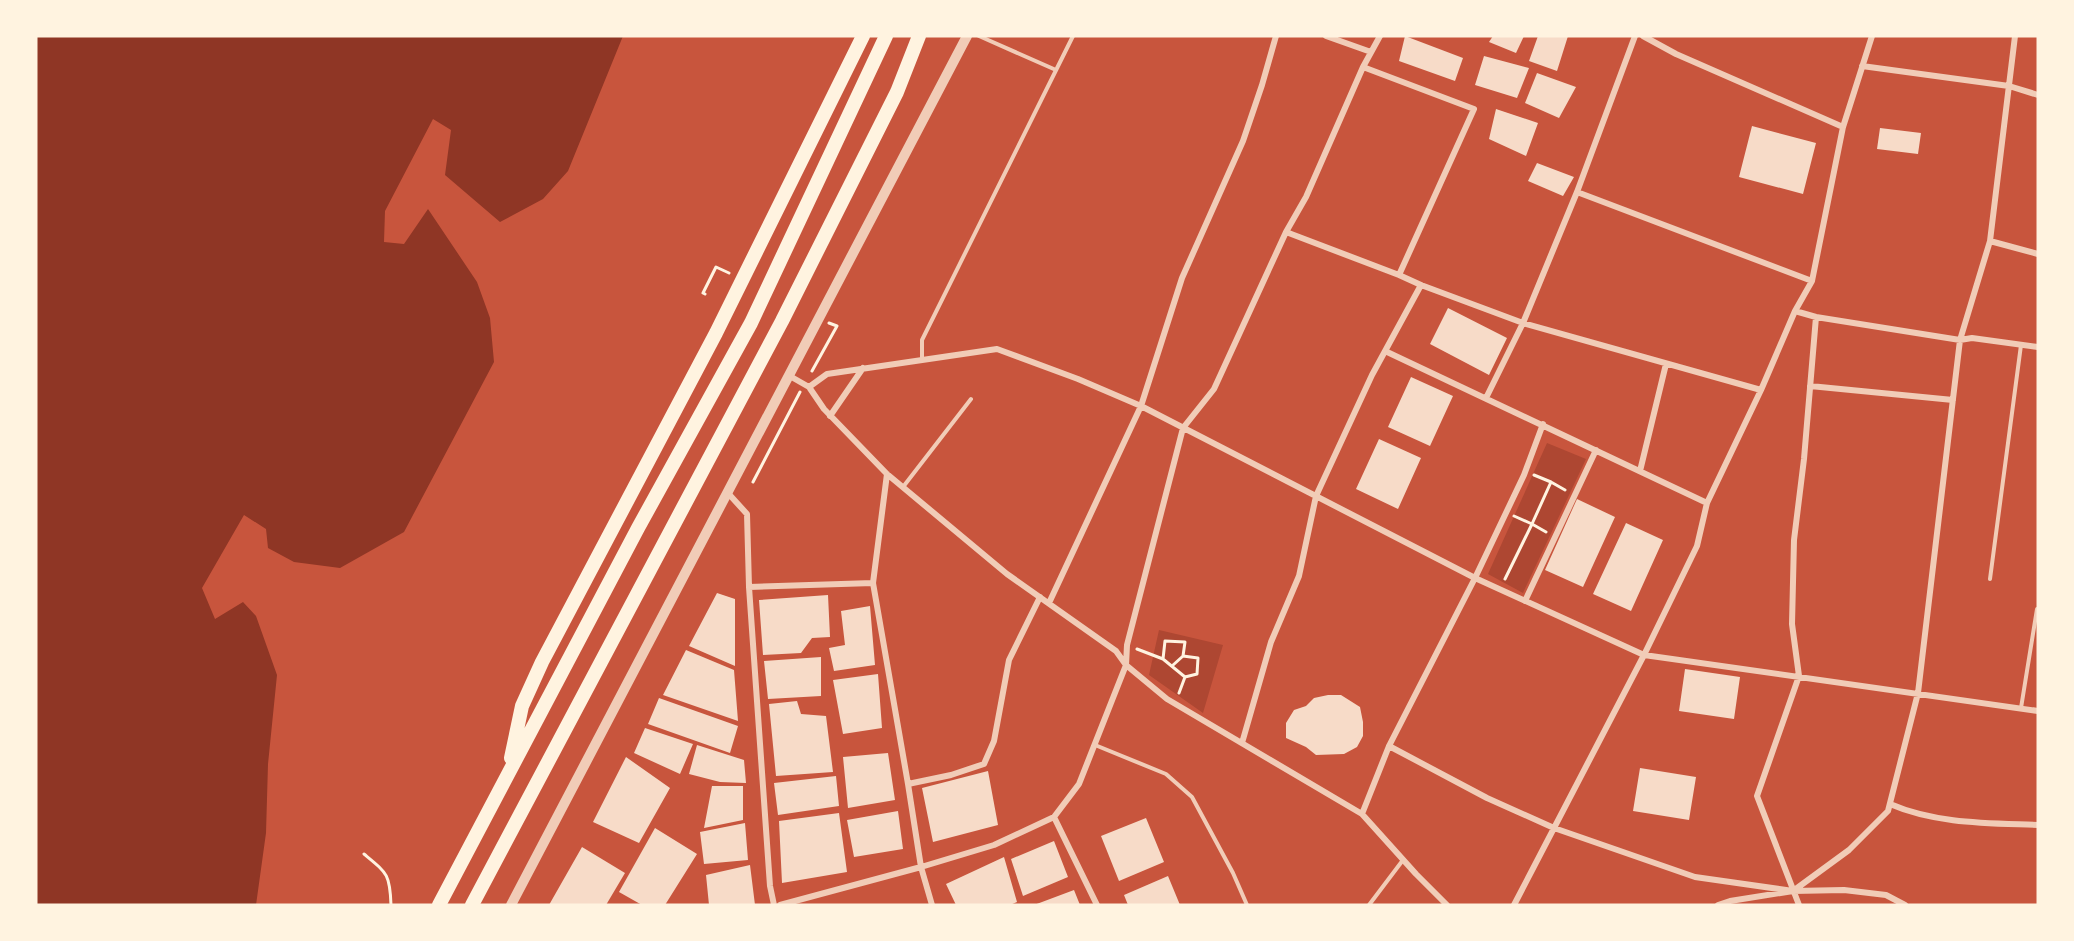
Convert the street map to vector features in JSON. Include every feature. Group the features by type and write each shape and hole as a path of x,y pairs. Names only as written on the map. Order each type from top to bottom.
{"highway":[{"path":"507,775 522,706 542,662 716,333 863,36"},
{"path":"859,94 880,36"},
{"path":"439,905 638,528 751,323 886,36"},
{"path":"897,92 919,36"},
{"path":"472,905 782,321 897,92 929,36"}],"street":[{"path":"511,905 967,36"},
{"path":"1049,603 1141,406 1182,278 1243,141 1263,85 1275,36"},
{"path":"1326,36 1371,52"},
{"path":"780,905 994,845 1054,817 1079,784 1126,665 1127,645 1183,428 1214,389 1380,36"},
{"path":"1486,398 1523,323 1577,192 1635,36"},
{"path":"1642,36 1676,54 1844,127"},
{"path":"1514,905 1644,656 1696,546 1707,503 1761,390 1795,311 1812,281 1844,127 1872,36"},
{"path":"1389,746 1487,798 1554,828 1695,878 1793,891 1850,850 1888,811 1918,693 1960,340 1990,241 2015,36"},
{"path":"1862,66 2008,86 2038,95"},
{"path":"1364,67 1474,109 1399,275"},
{"path":"1577,192 1812,281"},
{"path":"1286,232 1523,323 1761,390"},
{"path":"1990,241 2038,254"},
{"path":"1242,743 1271,642 1299,576 1316,496 1385,351 1421,285"},
{"path":"1795,311 1960,340 1972,338 2038,347"},
{"path":"1799,905 1756,796 1799,676 1792,624 1794,540 1816,316"},
{"path":"807,385 826,374 997,350 1078,379 1141,406 1475,578 1644,656 2038,711"},
{"path":"1385,351 1544,424 1707,503"},
{"path":"1640,471 1666,364"},
{"path":"830,416 863,368"},
{"path":"788,375 807,385 830,416 887,474 1007,574 1116,651 1126,665 1175,704 1362,814 1447,905"},
{"path":"1810,386 1953,400"},
{"path":"1362,814 1389,746 1475,578 1525,471 1544,424"},
{"path":"1525,601 1596,450"},
{"path":"887,474 873,583 921,867 933,905"},
{"path":"727,492 747,514 748,587 770,885 774,905"},
{"path":"748,587 873,583"},
{"path":"908,784 951,775 984,764 994,741 1009,660 1040,597"},
{"path":"1890,804 1909,812 1964,821 2038,825"},
{"path":"1054,817 1097,905"},
{"path":"1718,905 1793,891 1844,890 1886,895 1905,905"}],"lane":[{"path":"979,36 1056,70"},
{"path":"922,360 922,340 1073,36"},
{"path":"1990,579 2021,345"},
{"path":"903,487 971,399"},
{"path":"2021,708 2037,609"},
{"path":"1095,745 1166,774 1192,797 1233,873 1247,905"},
{"path":"1369,905 1403,860"}],"path":[{"path":"705,294 703,292 716,267"},
{"path":"753,483 837,326"},
{"path":"1525,471 1574,495"},
{"path":"1500,589 1551,482"},
{"path":"1506,512 1555,537"},
{"path":"1163,659 1166,641 1185,642 1183,656 1172,666"},
{"path":"1127,645 1163,659 1185,677"},
{"path":"1183,656 1198,658 1197,674 1185,677"},
{"path":"1175,704 1185,677"},
{"path":"364,854 385,871 390,888 391,905"}],"shaded area":[{"path":"36,36 623,36 568,171 543,199 500,222 445,175 451,130 433,119 385,211 384,242 404,244 428,209 477,282 490,318 494,362 404,532 340,568 294,562 268,548 266,529 244,515 202,588 215,619 243,602 256,616 277,675 268,764 266,833 256,905 36,905"},
{"path":"1547,443 1586,459 1523,593 1488,574"},
{"path":"1159,630 1223,645 1203,713 1149,675"}],"building":[{"path":"1405,36 1463,58 1455,81 1399,61"},
{"path":"1493,36 1524,36 1516,53 1489,42"},
{"path":"1538,36 1568,36 1557,71 1529,61"},
{"path":"1484,56 1529,68 1517,98 1475,85"},
{"path":"1537,73 1576,87 1559,118 1525,103"},
{"path":"1496,109 1538,123 1526,156 1489,139"},
{"path":"1752,126 1816,143 1803,194 1739,177"},
{"path":"1880,128 1921,133 1918,154 1877,149"},
{"path":"1537,163 1574,177 1563,196 1528,181"},
{"path":"1448,308 1507,338 1489,375 1430,344"},
{"path":"1411,377 1453,396 1430,446 1388,427"},
{"path":"1379,439 1421,458 1398,509 1356,489"},
{"path":"1577,499 1615,517 1583,587 1545,570"},
{"path":"1626,523 1663,540 1631,611 1593,594"},
{"path":"717,593 735,599 735,666 689,646"},
{"path":"828,595 830,637 812,638 801,653 763,655 759,600"},
{"path":"870,606 875,665 834,671 829,648 845,645 841,611"},
{"path":"686,650 734,670 738,721 663,695"},
{"path":"821,657 821,696 768,699 764,661"},
{"path":"1685,669 1740,677 1734,719 1679,711"},
{"path":"878,674 882,728 843,734 833,680"},
{"path":"1341,695 1360,707 1363,736 1357,747 1344,754 1316,755 1306,747 1286,738 1286,723 1294,710 1306,706 1314,698"},
{"path":"659,698 738,726 730,753 648,724"},
{"path":"797,701 801,714 826,716 833,772 776,776 769,704"},
{"path":"645,728 693,744 680,774 634,753"},
{"path":"697,745 744,760 746,783 720,782 689,774"},
{"path":"888,753 895,800 848,808 843,757"},
{"path":"626,757 670,788 639,843 593,822"},
{"path":"1640,768 1696,777 1689,820 1633,811"},
{"path":"988,771 998,825 933,842 922,788"},
{"path":"836,776 839,806 778,815 774,783"},
{"path":"712,786 743,786 743,820 704,828"},
{"path":"898,811 903,849 854,857 847,820"},
{"path":"839,813 847,872 782,883 779,821"},
{"path":"1146,818 1164,862 1119,881 1101,836"},
{"path":"745,823 748,860 704,864 700,832"},
{"path":"655,828 697,854 665,905 642,905 619,892"},
{"path":"1054,841 1068,877 1023,896 1011,859"},
{"path":"582,847 625,873 606,905 549,905"},
{"path":"1004,857 1017,902 1010,905 956,905 946,884"},
{"path":"750,865 755,905 709,905 706,875"},
{"path":"1168,876 1180,905 1128,905 1124,895"},
{"path":"1074,890 1080,905 1034,905"}]}
